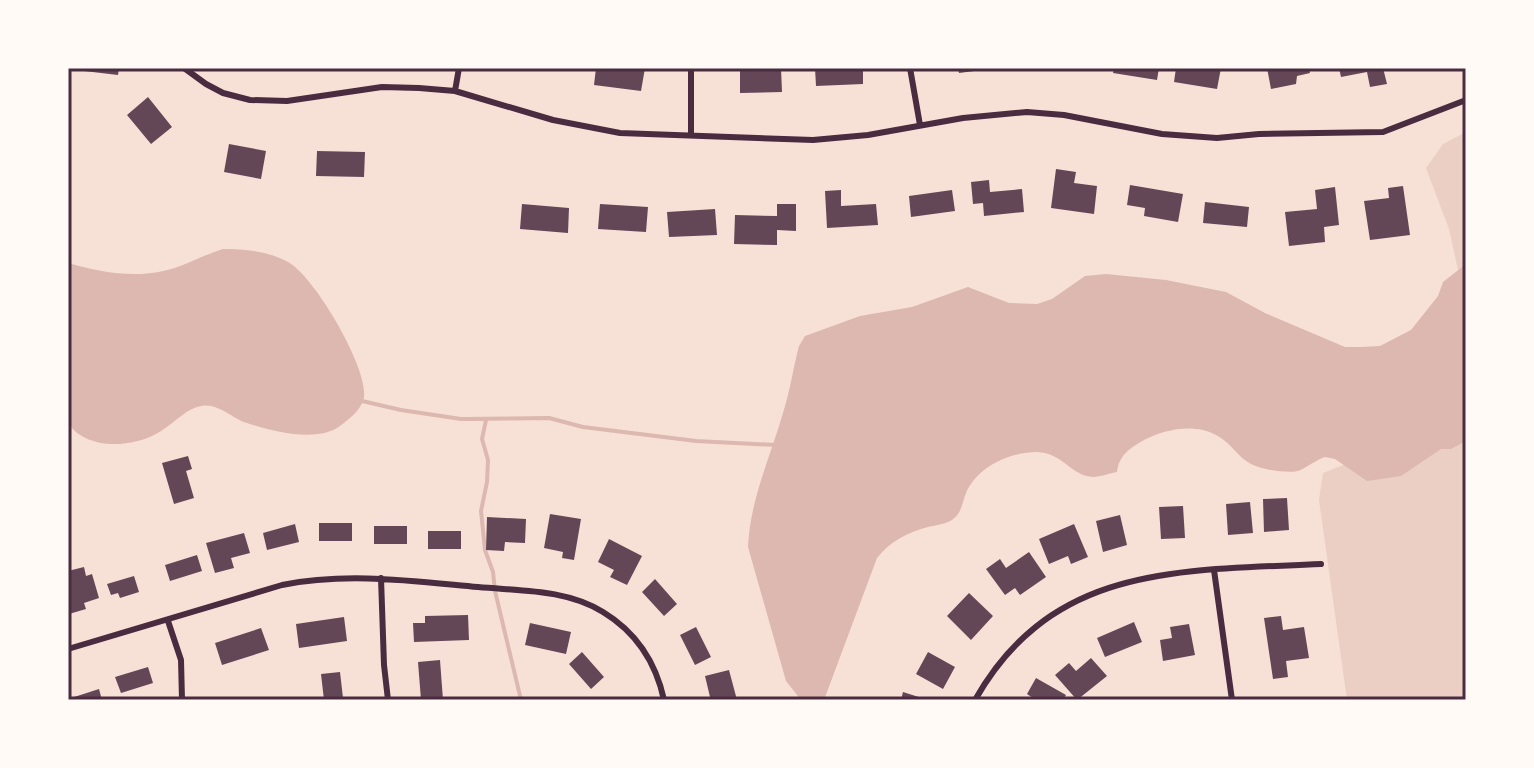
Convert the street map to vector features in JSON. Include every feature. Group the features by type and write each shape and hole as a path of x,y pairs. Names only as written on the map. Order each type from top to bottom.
{"street":[{"path":"184,68 223,93 268,102 382,87 455,91 620,133 813,140 1027,112 1064,115 1162,134 1217,138 1259,134 1383,132 1466,100"},
{"path":"455,91 459,68"},
{"path":"691,68 691,134"},
{"path":"910,68 920,125"},
{"path":"975,700 994,670 1025,637 1077,600 1138,578 1321,564"},
{"path":"1214,570 1232,700"},
{"path":"381,578 388,700"},
{"path":"68,649 296,582 381,578 554,594 588,604 619,623 639,643 658,674 664,700"},
{"path":"168,621 181,660 182,700"}],"shaded area":[{"path":"1466,132 1466,307 1449,229 1426,168 1443,144"},
{"path":"223,249 256,251 280,258 299,271 311,285 325,303 357,365 364,397 357,411 337,428 305,435 241,421 217,408 204,405 186,412 156,434 134,442 97,442 76,432 68,423 68,263 116,273 151,273 178,267"},
{"path":"1466,264 1466,441 1451,449 1441,449 1401,476 1367,481 1335,459 1325,457 1295,472 1256,466 1243,459 1216,435 1189,428 1170,430 1144,440 1126,453 1117,472 1093,477 1079,473 1046,453 1026,453 1005,458 986,469 971,484 960,511 952,520 906,535 893,542 877,558 824,700 801,700 786,681 748,547 757,496 785,405 799,346 805,336 860,316 912,307 968,287 1009,303 1037,304 1052,299 1085,276 1106,274 1166,280 1226,292 1265,313 1345,347 1380,346 1411,330 1438,296 1443,282"},
{"path":"1466,409 1466,700 1347,700 1319,500 1323,473"}],"building":[{"path":"84,68 119,68 118,75 84,71"},
{"path":"596,68 645,68 641,91 594,85"},
{"path":"740,68 781,68 782,92 740,93"},
{"path":"815,68 863,68 863,84 816,86"},
{"path":"958,68 982,68 982,70 959,73"},
{"path":"1114,68 1159,68 1157,80 1113,73"},
{"path":"1176,68 1221,68 1217,89 1174,82"},
{"path":"1267,68 1309,68 1310,73 1297,76 1296,84 1271,89"},
{"path":"1339,68 1383,68 1387,84 1370,87 1367,72 1341,77"},
{"path":"148,97 172,127 151,144 127,115"},
{"path":"229,144 266,151 261,179 224,172"},
{"path":"317,151 365,152 364,177 316,176"},
{"path":"1056,169 1076,172 1074,183 1097,186 1094,214 1051,208"},
{"path":"989,180 990,192 1022,189 1024,212 984,216 983,203 973,204 971,182"},
{"path":"1130,185 1183,194 1178,222 1144,216 1145,208 1127,205"},
{"path":"1403,186 1410,235 1370,240 1364,201 1389,198 1388,188"},
{"path":"1335,187 1339,225 1324,227 1325,242 1289,246 1285,212 1317,209 1315,190"},
{"path":"841,190 841,206 876,204 878,225 827,228 825,191"},
{"path":"952,190 955,211 911,217 909,196"},
{"path":"1205,202 1249,207 1247,227 1203,223"},
{"path":"522,204 569,208 568,233 520,229"},
{"path":"600,204 648,207 646,232 598,229"},
{"path":"777,204 796,204 796,231 777,230 777,245 734,244 735,215 777,216"},
{"path":"715,209 717,235 669,237 667,212"},
{"path":"188,456 192,469 186,471 194,498 174,504 162,463"},
{"path":"1287,498 1289,530 1264,532 1263,499"},
{"path":"1250,502 1253,533 1228,535 1226,504"},
{"path":"1183,506 1185,538 1161,539 1159,507"},
{"path":"550,514 581,519 574,560 562,558 563,552 544,548"},
{"path":"1120,515 1127,545 1103,552 1096,521"},
{"path":"487,517 526,519 525,543 505,542 504,551 486,550"},
{"path":"319,523 352,523 352,541 319,541"},
{"path":"295,524 299,542 267,550 263,533"},
{"path":"1074,524 1088,557 1071,564 1068,556 1049,564 1039,539"},
{"path":"374,526 407,526 407,544 374,544"},
{"path":"428,531 461,531 461,549 428,549"},
{"path":"244,533 250,553 231,558 234,568 215,573 206,543"},
{"path":"609,539 642,556 627,585 610,577 614,570 598,562"},
{"path":"1029,552 1046,577 1020,595 1015,588 1005,595 986,569 1000,559 1006,568"},
{"path":"197,555 202,571 170,581 165,565"},
{"path":"84,567 86,576 92,574 99,598 84,603 86,609 69,614 68,571"},
{"path":"134,576 139,592 120,598 118,593 111,595 107,584"},
{"path":"655,579 677,604 664,616 642,592"},
{"path":"969,593 993,616 971,640 947,616"},
{"path":"468,615 469,640 414,642 413,623 425,623 425,616"},
{"path":"1281,616 1283,630 1304,627 1309,658 1286,661 1288,677 1273,679 1264,618"},
{"path":"344,617 347,641 299,648 296,624"},
{"path":"1134,622 1142,642 1105,657 1097,638"},
{"path":"530,623 571,632 566,654 525,645"},
{"path":"1189,624 1195,655 1163,661 1160,640 1172,638 1170,627"},
{"path":"696,627 711,657 695,665 680,635"},
{"path":"261,628 269,650 222,665 215,643"},
{"path":"582,652 604,677 591,689 569,664"},
{"path":"928,652 955,667 943,689 916,674"},
{"path":"1091,658 1107,676 1077,700 1055,675 1069,663 1076,671"},
{"path":"440,660 443,700 421,700 418,662"},
{"path":"148,667 153,683 121,693 115,677"},
{"path":"729,670 737,700 703,700 710,697 705,676"},
{"path":"340,672 343,698 324,700 321,674"},
{"path":"1036,678 1066,695 1063,700 1036,700 1027,694"},
{"path":"99,689 102,700 68,700 68,699"},
{"path":"903,692 925,699 925,700 901,700"}],"waterway":[{"path":"362,401 461,419 549,418 583,427 696,441 776,445"},
{"path":"486,420 482,439 488,460 487,482 481,511 485,550 493,572 521,700"}]}
